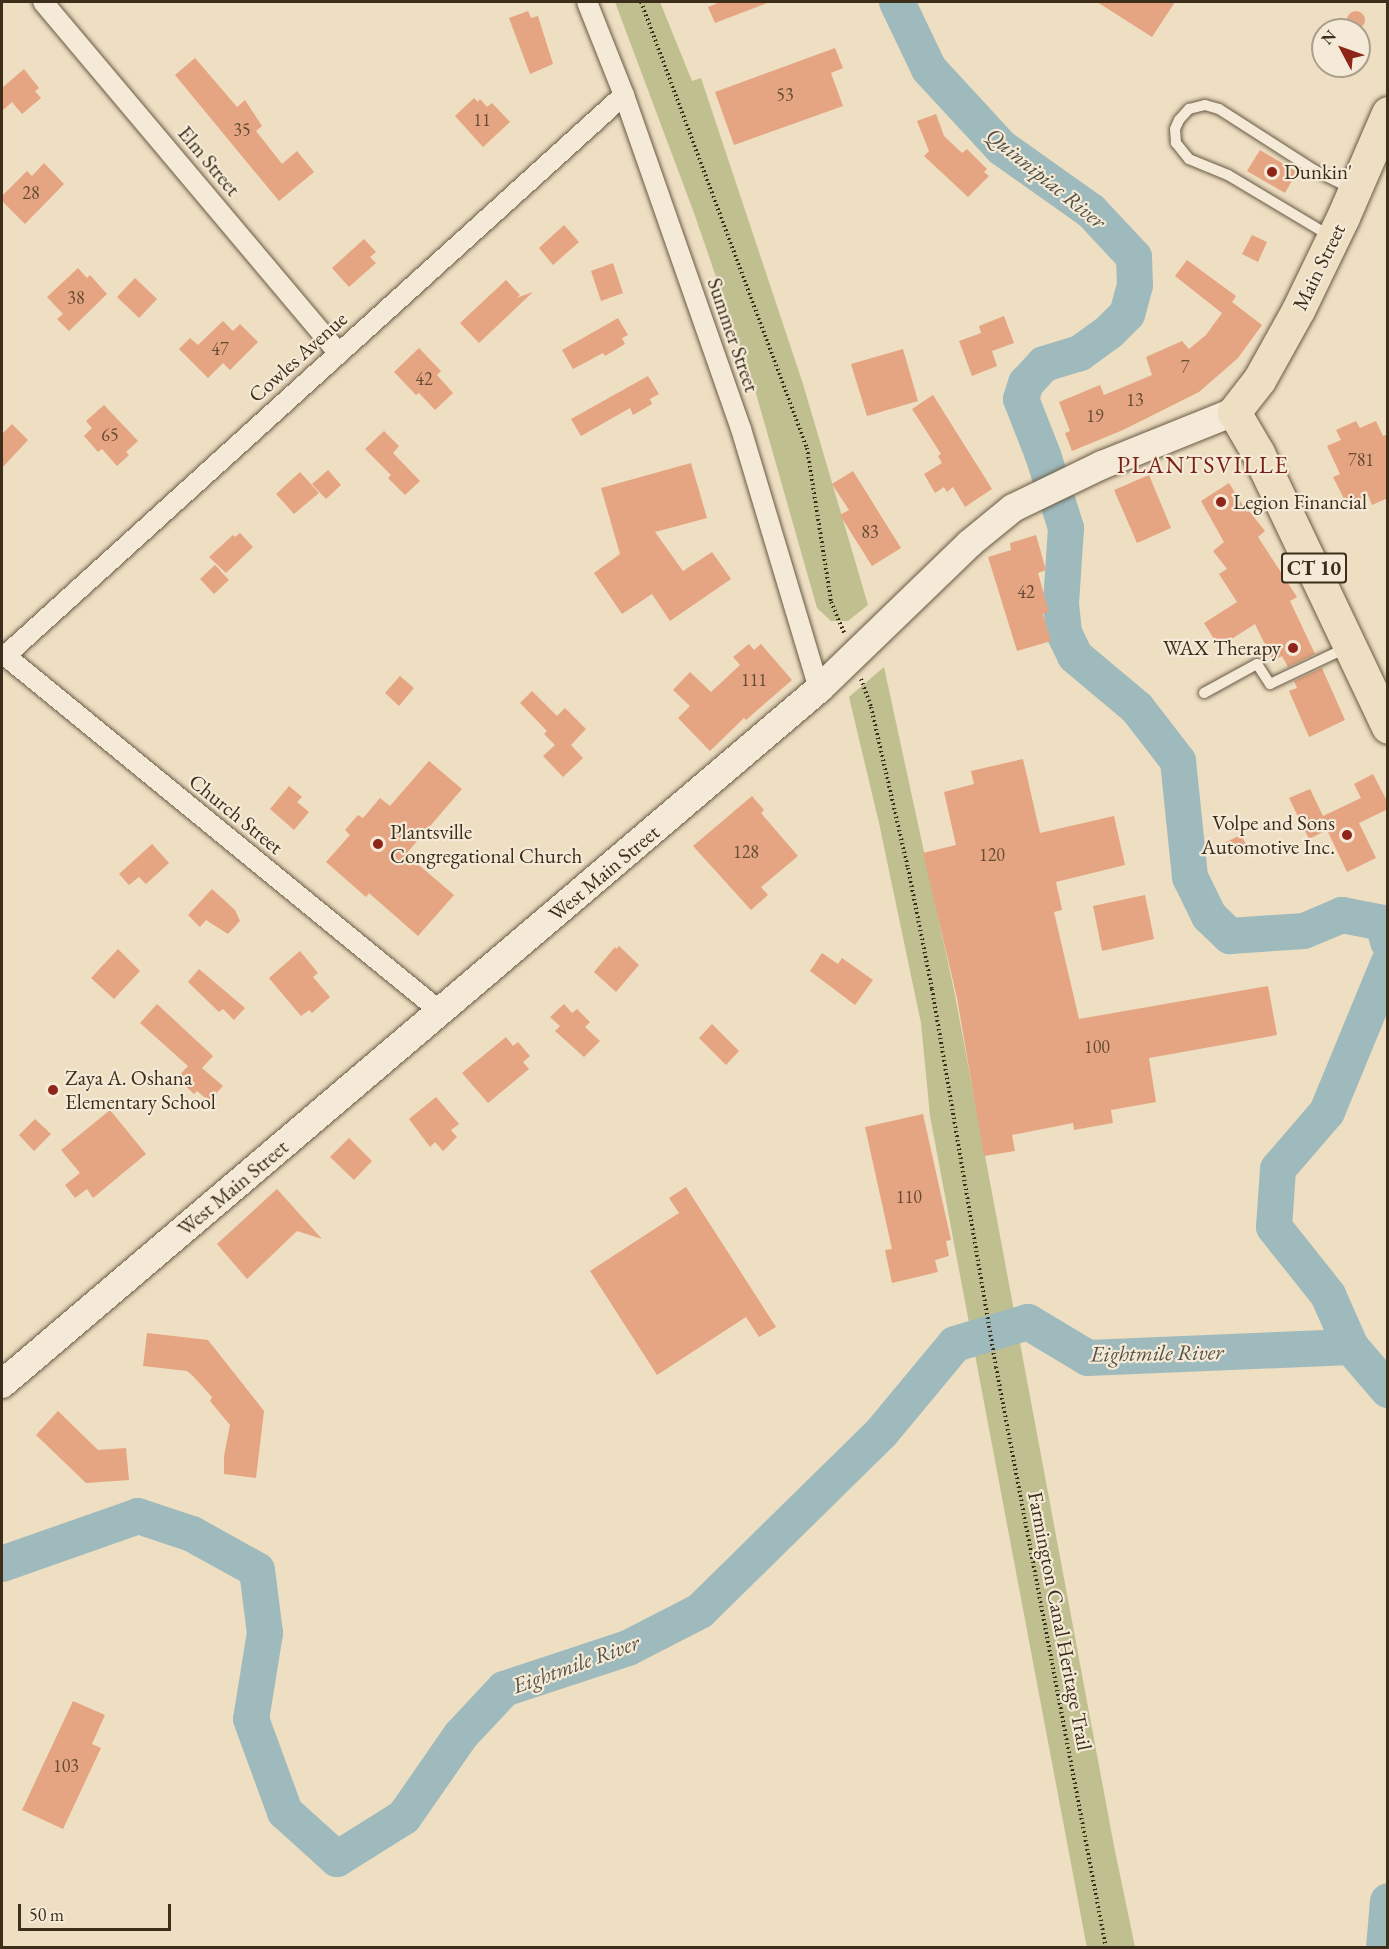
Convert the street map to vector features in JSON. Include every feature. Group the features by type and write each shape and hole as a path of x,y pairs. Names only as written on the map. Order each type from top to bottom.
{"highway":[{"name":"Main Street","path":"1234,412 1259,380 1298,310 1333,238 1388,113"},
{"name":"CT 10","path":"1234,412 1258,453 1388,727"}],"main road":[{"name":"West Main Street","path":"2,1384 819,689 969,544 1013,508 1066,481 1234,412"}],"street":[{"name":"Elm Street","path":"43,2 338,352"},
{"name":"Summer Street","path":"587,2 624,95 741,429 819,689"},
{"name":"Cowles Avenue","path":"3,655 624,95"},
{"name":"Church Street","path":"3,655 441,1012"}],"lane":[{"path":"1333,238 1228,175 1189,159 1176,143 1175,129 1179,120 1189,109 1205,105 1219,109 1314,170 1354,190"},
{"path":"1204,693 1257,664 1270,684 1348,646"}],"path":[{"name":"Farmington Canal Heritage Trail","path":"985,1299 1106,1947"}],"green space":[{"path":"615,2 660,2 692,81 701,78 803,384 868,605 848,621 831,621 817,608 755,390 694,213"},
{"path":"884,667 955,995 1114,1846 1135,1947 1087,1947 1086,1943 930,1116 921,1023 879,823 849,697"}],"building":[{"path":"720,2 767,3 715,23 708,7"},
{"path":"1097,2 1175,2 1152,37"},
{"path":"528,11 531,18 538,16 553,64 530,74 509,18"},
{"path":"1356,11 1364,18 1348,18"},
{"path":"835,48 843,68 831,73 843,106 734,145 715,92"},
{"path":"195,58 237,107 245,100 262,126 256,131 282,164 297,151 314,172 279,201 175,75"},
{"path":"24,69 39,88 35,91 41,98 22,114 12,102 2,111 2,88"},
{"path":"474,98 478,102 480,99 487,107 492,103 510,122 483,147 455,116"},
{"path":"936,114 944,136 962,153 967,149 987,169 984,172 989,176 968,197 924,156 929,151 917,121"},
{"name":"Dunkin'","path":"1260,150 1297,172 1285,193 1247,171"},
{"path":"44,163 64,184 25,224 2,201 2,196 27,171 32,176"},
{"path":"564,225 579,242 553,265 539,248"},
{"path":"1252,235 1267,242 1258,262 1242,254"},
{"path":"364,239 376,252 370,257 376,263 349,287 332,268"},
{"path":"1187,260 1236,296 1232,302 1262,325 1238,358 1199,392 1123,430 1072,451 1065,433 1070,431 1059,402 1100,385 1104,395 1152,375 1146,357 1182,341 1189,349 1206,335 1222,313 1175,276"},
{"path":"613,263 623,293 601,301 591,271"},
{"path":"78,268 87,278 90,275 107,294 69,331 57,319 63,314 47,297"},
{"path":"135,278 157,299 139,318 117,297"},
{"path":"506,280 520,295 516,298 533,292 479,343 460,323"},
{"path":"1004,316 1014,343 992,351 997,366 972,376 959,341 981,333 979,326"},
{"path":"618,318 628,335 622,338 625,344 605,356 603,353 573,369 562,350"},
{"path":"223,321 233,331 240,324 258,342 230,370 223,363 208,378 179,349 190,338 198,345"},
{"path":"419,348 441,371 437,375 453,393 435,410 419,393 416,395 394,372"},
{"path":"903,349 918,401 867,416 851,364"},
{"path":"648,376 659,394 650,399 652,404 633,415 630,408 581,436 571,419"},
{"path":"933,395 992,489 965,507 953,487 947,492 944,487 935,493 924,474 942,463 938,456 941,454 912,409"},
{"path":"104,405 138,441 126,452 129,455 117,466 102,449 98,452 84,436 92,428 86,421"},
{"path":"1356,421 1360,428 1376,421 1383,436 1388,434 1388,498 1372,505 1368,495 1347,505 1333,477 1340,474 1327,446 1341,440 1336,430"},
{"path":"12,424 28,440 2,468 2,434"},
{"path":"384,431 399,446 393,453 420,481 405,495 388,478 391,475 365,449"},
{"path":"691,463 707,518 655,532 683,571 712,552 731,579 670,621 652,594 622,614 594,573 620,554 601,488"},
{"path":"328,470 341,485 326,499 312,484"},
{"path":"853,471 901,548 872,566 840,515 849,510 832,484"},
{"path":"300,472 319,493 294,514 276,494"},
{"path":"1149,475 1171,528 1137,543 1114,490"},
{"path":"1229,483 1247,512 1249,511 1265,531 1258,537 1297,597 1290,601 1315,654 1288,667 1282,656 1273,661 1255,624 1219,647 1204,623 1237,602 1219,574 1227,569 1213,551 1224,542 1201,501"},
{"path":"240,533 253,547 226,573 209,557 233,535 235,537"},
{"path":"1036,535 1046,570 1038,573 1049,612 1043,614 1051,641 1017,651 988,557 1011,550 1010,543"},
{"path":"215,565 229,580 214,594 200,579"},
{"path":"749,644 754,650 761,644 792,680 746,720 744,718 710,751 678,718 690,706 673,690 690,672 711,692 740,665 733,657"},
{"path":"1322,668 1345,720 1309,737 1289,691 1297,688 1294,681"},
{"path":"400,676 414,688 399,706 385,693"},
{"path":"532,691 557,716 565,708 586,729 571,745 583,758 563,777 543,756 555,745 544,734 547,731 520,703"},
{"path":"1023,759 1040,833 1114,816 1125,865 1056,882 1062,910 1054,912 1079,1019 1268,986 1277,1035 1149,1058 1156,1102 1111,1110 1113,1123 1074,1130 1073,1123 1012,1135 1015,1151 984,1156 957,998 923,853 956,845 944,792 974,784 971,771"},
{"name":"Plantsville Congregational Church","path":"429,761 462,789 406,854 454,895 418,936 369,893 366,897 326,862 350,835 345,830 358,815 363,818 380,798 390,806"},
{"name":"Volpe and Sons Automotive Inc.","path":"1373,774 1388,803 1388,809 1359,823 1376,858 1347,872 1327,830 1309,839 1289,798 1310,789 1323,816 1361,798 1354,784"},
{"path":"289,786 302,797 297,802 309,812 294,830 270,809"},
{"path":"752,796 764,810 761,813 798,856 761,887 768,895 751,910 693,846"},
{"path":"1241,835 1248,848 1231,857 1224,843"},
{"path":"152,844 169,863 146,884 139,877 129,885 119,874"},
{"path":"212,889 235,910 240,921 228,934 206,920 200,927 188,915"},
{"path":"1145,895 1154,939 1102,951 1093,906"},
{"path":"619,946 639,965 616,992 594,972 615,947 616,949"},
{"path":"118,949 140,971 114,999 91,978"},
{"path":"300,951 318,973 313,977 330,997 312,1013 309,1010 301,1016 269,978"},
{"path":"822,953 838,964 842,958 873,980 855,1005 810,971"},
{"path":"199,969 245,1008 234,1020 223,1009 219,1012 188,982"},
{"path":"157,1004 213,1056 202,1068 223,1086 209,1101 197,1091 194,1094 177,1078 188,1066 140,1023"},
{"path":"564,1004 572,1013 577,1009 590,1022 585,1027 600,1041 584,1057 555,1031 560,1026 550,1017"},
{"path":"712,1024 739,1051 726,1065 699,1038"},
{"path":"506,1037 513,1046 518,1042 530,1056 523,1062 529,1069 488,1103 462,1073"},
{"path":"436,1097 459,1124 451,1130 457,1137 443,1151 435,1142 430,1147 409,1119"},
{"path":"110,1110 146,1154 93,1198 87,1189 75,1198 65,1185 80,1173 61,1150"},
{"path":"923,1114 951,1240 946,1241 949,1256 935,1260 938,1272 892,1283 885,1250 892,1249 865,1127"},
{"path":"35,1119 51,1134 34,1151 19,1135"},
{"path":"349,1138 372,1161 354,1180 330,1157"},
{"path":"686,1187 776,1327 759,1337 746,1317 657,1375 590,1271 679,1213 669,1198"},
{"path":"277,1189 322,1239 297,1231 247,1279 217,1244"},
{"path":"147,1333 208,1340 264,1411 256,1478 224,1474 224,1456 230,1425 210,1401 212,1397 187,1371 143,1366"},
{"path":"58,1411 98,1450 126,1448 129,1480 86,1483 36,1435"},
{"path":"73,1701 105,1715 92,1744 101,1748 63,1829 22,1810"}],"waterway":[{"name":"Quinnipiac River","path":"897,2 929,69 1002,148 1091,211 1134,257 1135,285 1127,314 1109,332 1080,353 1044,364 1026,383 1021,399 1043,455 1066,528 1061,604 1064,633 1075,656 1137,708 1178,761 1190,877 1209,916 1230,936 1304,931 1342,915 1383,923 1388,942"},
{"name":"Quinnipiac River","path":"1388,964 1327,1112 1278,1169 1274,1227 1328,1295 1351,1347 1388,1390"},
{"name":"Eightmile River","path":"2,1564 138,1516 192,1534 257,1570 265,1633 251,1719 285,1812 337,1859 404,1817 461,1735 504,1689 628,1648 700,1611 882,1432 955,1344 1028,1322 1088,1358 1351,1347"},
{"name":"Quinnipiac River","path":"1384,1948 1388,1901"}],"place":[{"name":"Dunkin'","path":"1272,172"},
{"name":"Legion Financial","path":"1221,502"},
{"name":"WAX Therapy","path":"1293,648"},
{"name":"Volpe and Sons Automotive Inc.","path":"1347,835"},
{"name":"Plantsville Congregational Church","path":"378,844"},
{"name":"Zaya A. Oshana Elementary School","path":"53,1090"}],"district":[{"name":"PLANTSVILLE","path":"1203,465"}]}
